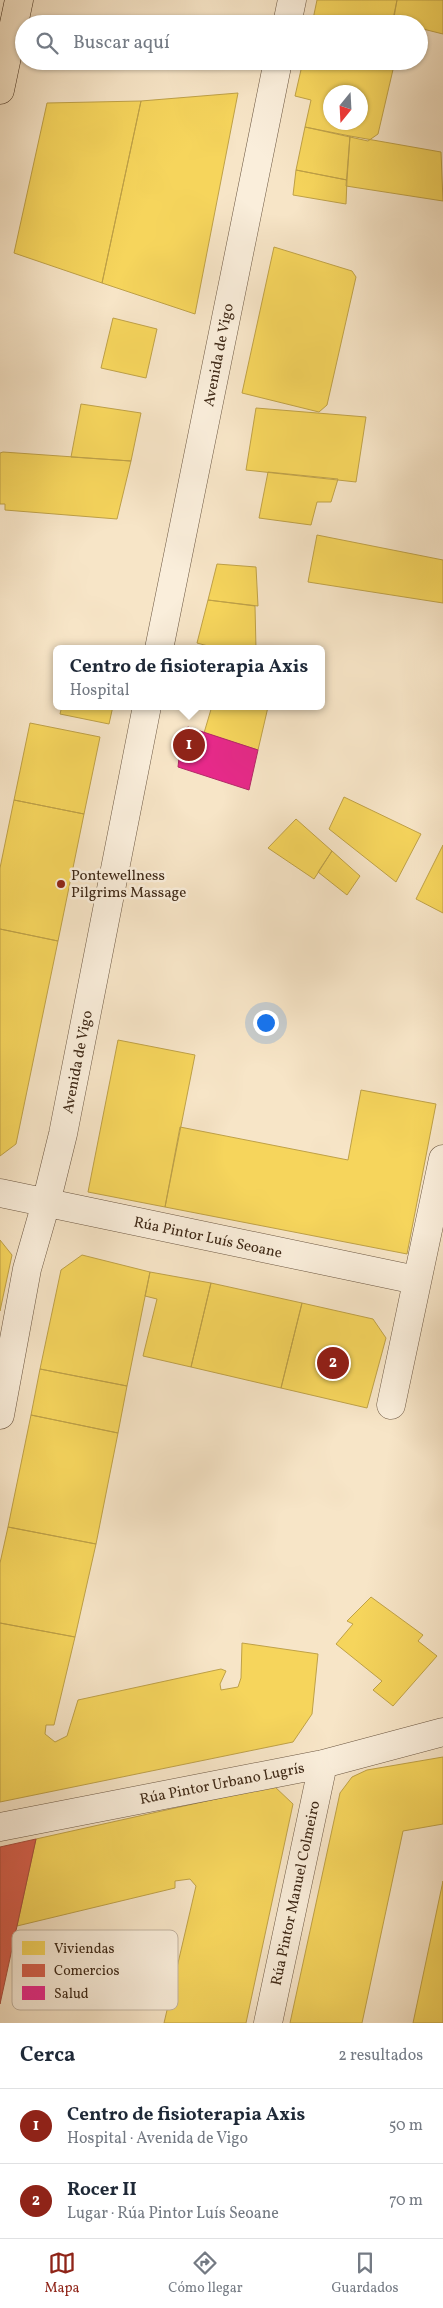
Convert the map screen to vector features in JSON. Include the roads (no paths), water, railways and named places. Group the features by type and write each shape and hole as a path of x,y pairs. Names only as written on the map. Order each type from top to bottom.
{"highway":[{"path":"16,15 19,0"},
{"path":"0,90 15,19"}],"street":[{"path":"289,15 292,0"},
{"name":"Avenida de Vigo","path":"160,645 276,70"},
{"name":"Avenida de Vigo","path":"0,1415 27,1269 63,1134 147,710"},
{"path":"391,1405 443,1159"},
{"name":"Rúa Pintor Luís Seoane","path":"0,1193 416,1280"},
{"name":"Rúa Pintor Urbano Lugrís","path":"0,1827 323,1764 443,1732"},
{"name":"Rúa Pintor Manuel Colmeiro","path":"268,2023 323,1764"}],"place":[{"name":"Centro de fisioterapia Axis","path":"189,745"},
{"name":"Pontewellness Pilgrims Massage","path":"61,884"},
{"name":"Rocer II","path":"333,1363"}]}
